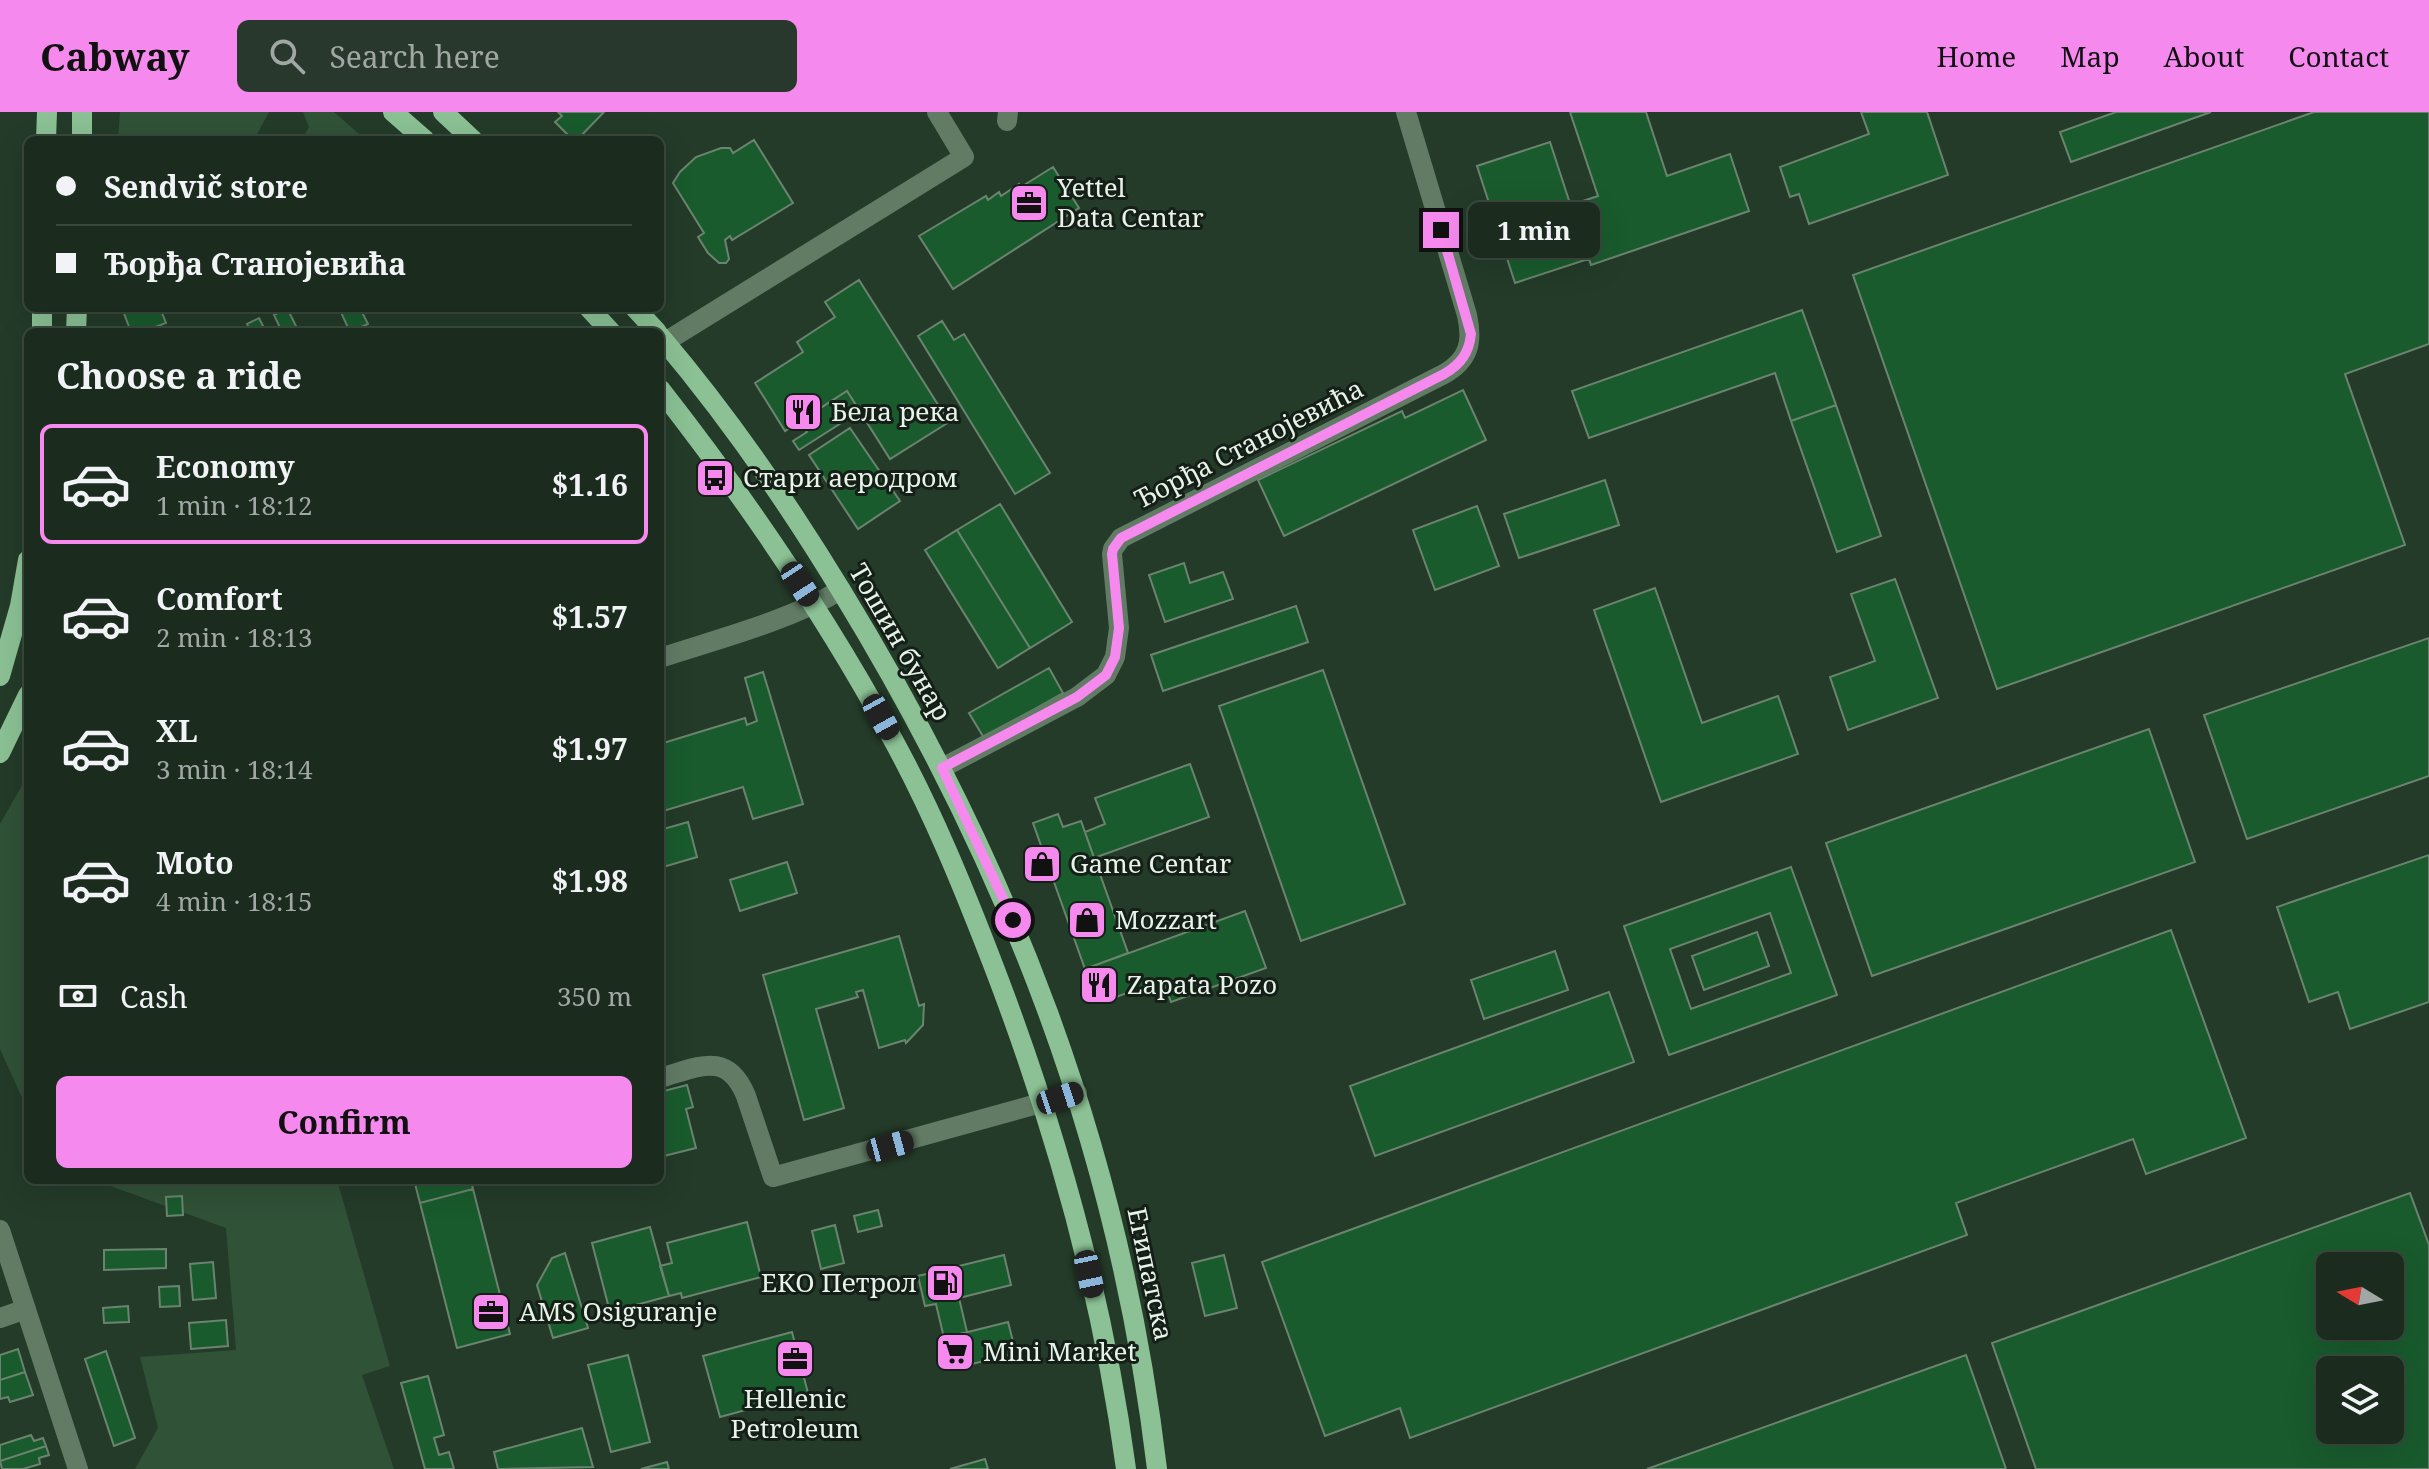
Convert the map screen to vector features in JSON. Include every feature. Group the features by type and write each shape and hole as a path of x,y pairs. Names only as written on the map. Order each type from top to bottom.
{"main road":[{"path":"46,136 47,112"},
{"path":"82,112 82,136"},
{"path":"393,112 420,136"},
{"path":"443,112 469,136"},
{"path":"593,312 607,328"},
{"name":"Тошин бунар","path":"639,312 654,328"},
{"name":"Тошин бунар","path":"664,340 747,447 809,537 902,692 942,768 1013,920 1077,1093"},
{"name":"Тошин бунар","path":"664,394 710,452 814,605 893,739 943,842 992,960 1026,1048 1043,1103"},
{"path":"0,676 24,581"},
{"path":"0,753 24,703"},
{"name":"Египатска","path":"1077,1093 1093,1144 1129,1291 1157,1469"},
{"path":"1043,1103 1085,1253 1112,1382 1126,1469"}],"street":[{"path":"664,334 964,157 937,112"},
{"name":"Ђорђа Станојевића","path":"942,768 1077,697 1106,675 1118,642 1119,611 1112,554 1121,538 1444,374 1463,360 1470,342 1467,315 1406,112"},
{"path":"664,657 814,605 841,590"},
{"path":"664,1077 705,1065 720,1066 732,1072 746,1096 773,1177 1077,1093"},
{"path":"0,1230 78,1469"},
{"path":"0,1318 26,1309"}],"green space":[{"path":"120,112 269,112 256,136 118,136"},
{"path":"303,112 334,112 361,136 304,136 309,127"},
{"path":"24,782 24,1102 0,1049 0,824"},
{"path":"105,1184 338,1184 390,1366 362,1375 394,1469 135,1469 158,1428 140,1357 236,1350 226,1228"}],"building":[{"path":"558,112 604,112 581,136 569,136 555,122 562,116"},
{"path":"1570,112 1646,112 1667,176 1730,154 1749,211 1591,265 1571,205 1598,196"},
{"path":"1861,112 1927,112 1948,175 1809,224 1799,194 1790,197 1780,167 1869,134"},
{"path":"2116,112 2211,112 2071,162 2060,132"},
{"path":"2314,112 2429,112 2429,344 2345,374 2405,545 1997,689 1853,275"},
{"path":"754,140 793,203 732,240 730,236 725,240 729,259 726,263 719,263 698,237 704,233 673,183 696,157 721,148 730,148 733,153"},
{"path":"1550,142 1588,259 1515,283 1477,166"},
{"path":"1053,167 1079,208 953,289 919,236 986,196 988,200 999,192 1001,196"},
{"path":"859,280 949,422 890,459 847,391 785,431 755,383 803,352 797,342 835,317 825,302"},
{"path":"1802,310 1836,405 1791,421 1775,373 1589,438 1572,391"},
{"path":"124,312 162,312 166,323 153,328 130,328"},
{"path":"289,312 297,328 280,328 274,315"},
{"path":"341,312 362,312 368,324 348,328"},
{"path":"259,318 264,328 249,328 247,324"},
{"path":"942,321 954,340 964,334 1050,473 1015,494 918,336"},
{"path":"1463,390 1486,440 1284,536 1258,480 1402,411 1405,418"},
{"path":"847,391 860,411 799,450 793,441 807,432 800,421"},
{"path":"1836,405 1881,536 1837,552 1791,421"},
{"path":"850,428 900,501 858,529 809,455"},
{"path":"1605,480 1619,525 1519,558 1504,514"},
{"path":"1000,504 1072,622 1030,648 957,530"},
{"path":"1477,506 1499,566 1435,590 1413,530"},
{"path":"957,530 1030,648 998,668 925,550"},
{"path":"1184,563 1190,583 1223,572 1233,599 1165,622 1149,575"},
{"path":"1895,579 1938,698 1848,730 1830,677 1875,661 1851,594"},
{"path":"1655,588 1702,723 1778,696 1798,754 1661,802 1594,610"},
{"path":"1296,606 1308,642 1163,691 1151,655"},
{"path":"2429,638 2429,776 2247,839 2204,715"},
{"path":"1049,668 1063,693 984,738 969,713"},
{"path":"1323,670 1405,904 1301,941 1219,706"},
{"path":"763,672 803,804 753,819 743,787 664,811 664,743 745,718 747,725 757,721 745,678"},
{"path":"2149,729 2195,862 1872,976 1826,843"},
{"path":"1190,764 1209,817 1094,858 1085,832 1105,824 1095,798"},
{"path":"1058,814 1063,827 1081,821 1128,953 1085,969 1033,823"},
{"path":"688,822 697,857 664,867 664,829"},
{"path":"2429,855 2429,1002 2350,1029 2338,992 2309,1002 2277,907"},
{"path":"787,862 797,893 740,911 730,880"},
{"path":"1791,867 1837,995 1669,1055 1624,926","holes":["1770,913 1791,973 1691,1009 1670,949"]},
{"path":"1245,911 1266,968 1171,1002 1163,980 1105,1001 1093,966"},
{"path":"2171,930 2246,1138 2146,1174 2133,1139 1956,1203 1967,1235 1410,1438 1400,1408 1325,1436 1262,1262"},
{"path":"1757,932 1769,966 1704,990 1692,956"},
{"path":"899,936 919,1006 924,1004 923,1025 906,1043 905,1040 879,1048 863,990 856,992 858,997 816,1009 844,1108 804,1120 763,975"},
{"path":"1555,951 1568,990 1484,1019 1471,980"},
{"path":"1609,992 1634,1062 1375,1156 1350,1086"},
{"path":"687,1085 693,1107 686,1109 696,1148 664,1156 664,1091"},
{"path":"415,1184 472,1184 473,1189 420,1203"},
{"path":"473,1189 510,1334 457,1348 420,1203"},
{"path":"2410,1193 2429,1245 2429,1469 2036,1469 1992,1343"},
{"path":"182,1196 183,1215 167,1216 166,1197"},
{"path":"878,1210 882,1226 858,1232 854,1216"},
{"path":"747,1222 761,1277 682,1298 681,1293 669,1296 660,1266 672,1263 667,1243"},
{"path":"835,1225 844,1263 821,1269 812,1231"},
{"path":"650,1227 669,1296 610,1312 592,1243"},
{"path":"166,1249 166,1268 104,1270 104,1250"},
{"path":"565,1253 588,1328 553,1338 537,1285 552,1258"},
{"path":"1004,1255 1011,1285 959,1298 967,1332 944,1338 936,1304 925,1306 918,1276"},
{"path":"1224,1255 1237,1308 1205,1316 1192,1263"},
{"path":"213,1262 216,1298 193,1300 190,1264"},
{"path":"179,1286 180,1306 160,1307 159,1287"},
{"path":"128,1306 129,1322 104,1323 103,1308"},
{"path":"226,1320 228,1346 191,1349 189,1323"},
{"path":"1008,1322 1016,1353 952,1369 944,1338"},
{"path":"792,1332 808,1393 720,1417 703,1356"},
{"path":"18,1349 25,1372 0,1380 0,1355"},
{"path":"106,1351 135,1438 114,1446 85,1359"},
{"path":"628,1355 650,1442 611,1452 588,1365"},
{"path":"1966,1355 2006,1469 1647,1469"},
{"path":"25,1372 33,1395 10,1402 8,1397 0,1399 0,1380"},
{"path":"428,1376 444,1435 434,1438 439,1455 449,1452 454,1469 425,1469 401,1383"},
{"path":"582,1428 593,1467 498,1469 494,1452"},
{"path":"31,1435 34,1441 43,1438 46,1446 0,1461 0,1445"},
{"path":"46,1446 49,1455 39,1458 40,1464 23,1469 2,1469 0,1461"},
{"path":"985,1459 988,1469 950,1469"},
{"path":"667,1462 669,1469 641,1469"}],"place":[{"name":"Yettel Data Centar","path":"1029,203"},
{"name":"Бела река","path":"803,412"},
{"name":"Стари аеродром","path":"715,478"},
{"name":"Game Centar","path":"1042,864"},
{"name":"Mozzart","path":"1087,920"},
{"name":"Zapata Pozo","path":"1099,985"},
{"name":"ЕКО Петрол","path":"945,1283"},
{"name":"AMS Osiguranje","path":"491,1312"},
{"name":"Mini Market","path":"955,1352"},
{"name":"Hellenic Petroleum","path":"795,1359"}],"route":[{"path":"1013,920 942,768 1077,697 1106,675 1118,642 1119,611 1112,554 1121,538 1444,374 1463,360 1471,334 1441,230"}]}
